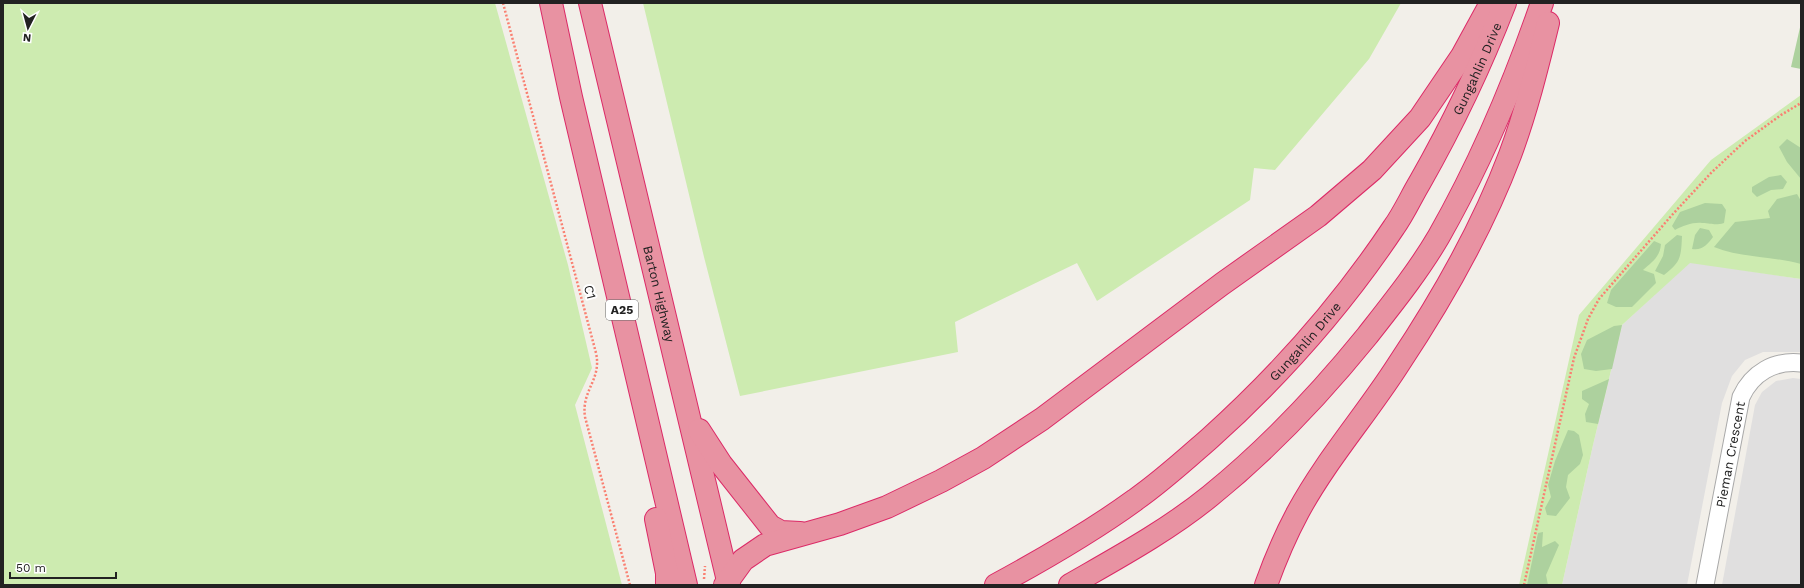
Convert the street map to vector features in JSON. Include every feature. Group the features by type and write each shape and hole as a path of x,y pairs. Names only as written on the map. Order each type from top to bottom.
{"highway":[{"name":"A25","path":"551,3 571,97 686,585"},
{"name":"Barton Highway","path":"590,3 728,584"},
{"path":"728,584 743,560 760,548 887,507 942,481 983,458 1042,419 1228,280 1318,216 1372,170 1420,118 1462,56 1491,3"},
{"name":"Gungahlin Drive","path":"996,585 1085,534 1154,486 1238,413 1279,371 1323,322 1395,226 1447,134 1480,66 1505,3"},
{"path":"1070,585 1154,535 1209,497 1262,450 1313,400 1399,297 1445,223 1485,148 1513,84 1542,3"},
{"path":"1266,585 1284,540 1298,511 1318,479 1398,366 1434,309 1469,248 1518,132 1553,3"},
{"path":"571,97 602,264 664,558 667,585"},
{"path":"688,412 718,460 770,526 785,533 794,534 814,531"}],"street":[{"name":"Pieman Crescent","path":"1706,585 1741,397 1750,382 1763,370 1780,363 1801,363"}],"path":[{"name":"C1","path":"503,3 596,353 597,370 585,399 585,417 630,585"},
{"path":"1524,585 1574,358 1588,319 1599,299 1672,216 1739,146 1781,115 1801,104"}],"shaded area":[{"path":"1690,262 1801,279 1801,352 1763,352 1745,360 1732,376 1722,403 1687,585 1562,585 1593,445 1622,325"},
{"path":"1793,378 1801,379 1801,585 1722,585 1755,405 1762,392 1776,381"}],"green space":[{"path":"3,3 495,3 568,265 592,368 575,405 622,585 3,585"},
{"path":"643,3 1401,3 1369,59 1275,170 1254,168 1250,200 1097,301 1077,263 955,322 958,352 740,396 704,257"},
{"path":"1801,23 1801,69 1791,67"},
{"path":"1801,95 1801,279 1690,263 1622,325 1593,445 1562,585 1519,585 1579,315 1711,160"},
{"path":"1787,139 1801,148 1801,179 1787,162 1779,147"},
{"path":"1781,175 1787,182 1783,189 1771,190 1757,197 1752,192 1752,187 1769,177"},
{"path":"1797,194 1801,201 1801,264 1724,251 1714,247 1735,222 1770,218 1768,211 1777,199"},
{"path":"1705,203 1722,204 1726,210 1724,223 1695,223 1675,230 1672,226 1680,212"},
{"path":"1700,228 1709,230 1713,237 1702,248 1692,249 1695,235"},
{"path":"1677,235 1682,236 1681,249 1677,262 1664,275 1655,271 1663,256 1665,245"},
{"path":"1654,241 1661,244 1659,252 1655,259 1643,270 1654,274 1656,283 1632,307 1616,307 1607,303 1611,290"},
{"path":"1622,325 1612,369 1596,371 1584,369 1581,354 1587,340 1614,326"},
{"path":"1609,379 1598,424 1586,422 1585,414 1589,404 1582,399 1582,391"},
{"path":"1568,430 1574,431 1579,435 1583,455 1580,464 1568,475 1566,487 1570,498 1556,516 1547,515 1545,508 1551,497 1548,485 1555,461"},
{"path":"1543,532 1542,547 1555,541 1559,545 1546,575 1548,585 1527,585 1538,533"}]}
